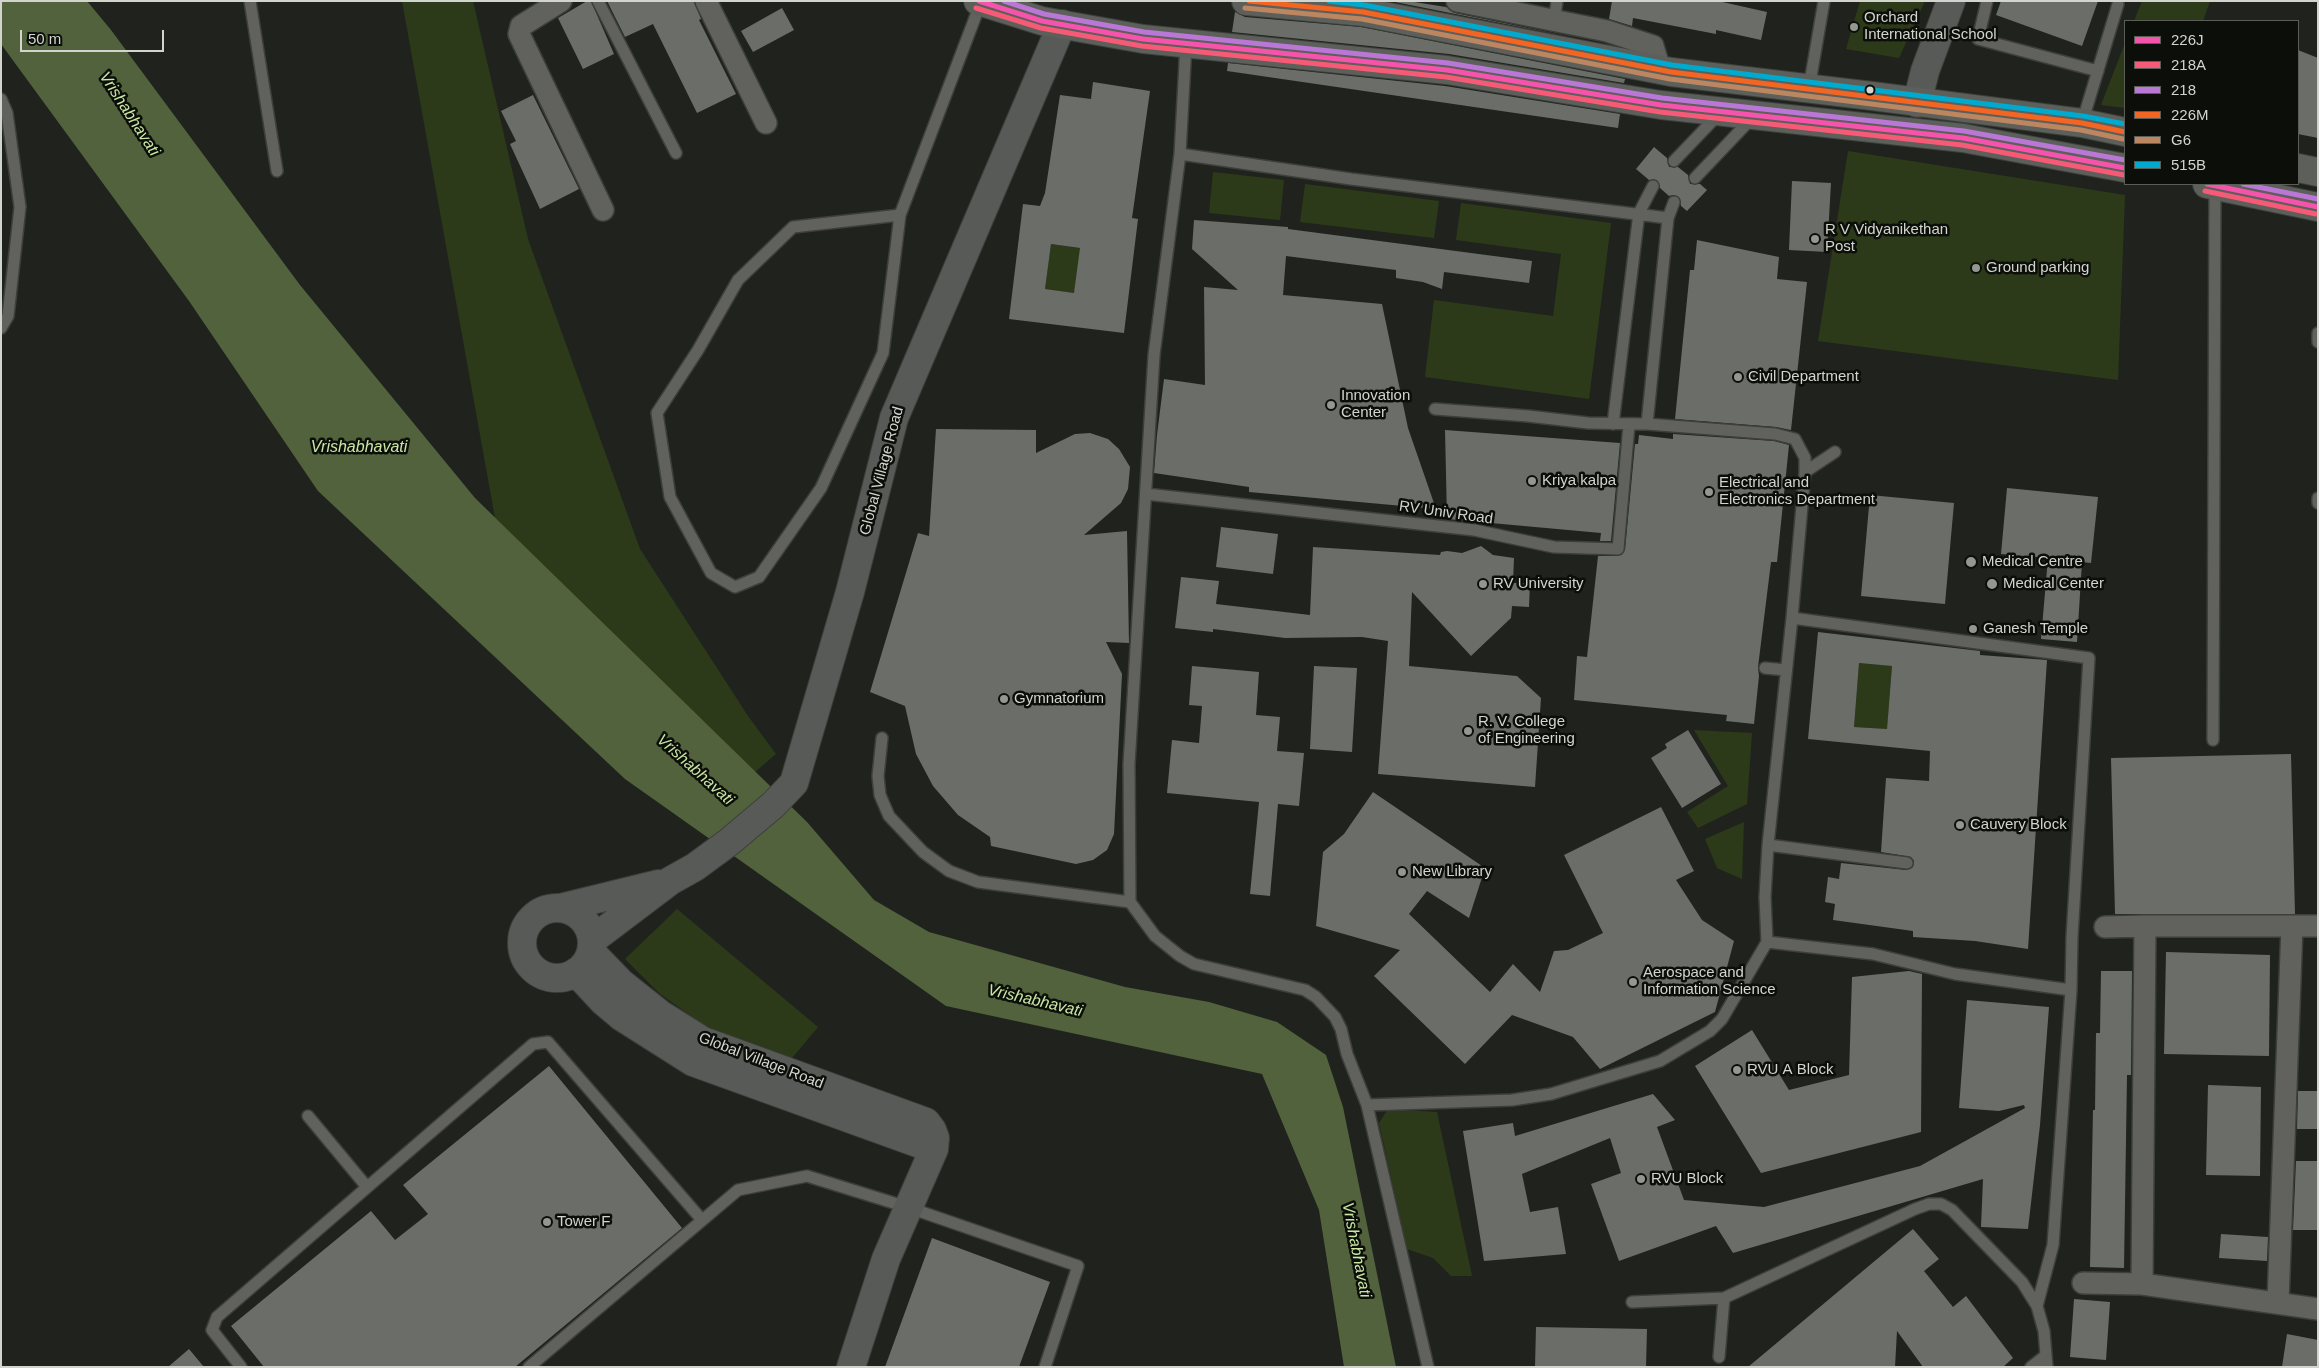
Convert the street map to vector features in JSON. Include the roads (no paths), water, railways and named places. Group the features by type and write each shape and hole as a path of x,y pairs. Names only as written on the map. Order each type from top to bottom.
{"highway":[{"path":"1248,1 1362,12 1660,70 2082,124 2124,132"},
{"path":"979,2 1042,21 1143,39 1447,70 1661,105 1963,138 2124,168"},
{"path":"2299,168 2318,172"},
{"path":"2216,185 2318,207"}],"street":[{"path":"561,1 522,26 519,34 603,210"},
{"path":"706,1 766,123"},
{"path":"1457,1 1554,22 1607,31 1653,46 1660,70"},
{"path":"1917,103 1925,71 1951,1"},
{"name":"Global Village Road","path":"670,881 545,910 532,918 524,932 522,947 528,962 539,972 553,978 569,976 586,955 670,881 695,867 773,805 794,783 850,592 894,418 1062,24"},
{"name":"Global Village Road","path":"560,908 578,915 590,931 586,955 594,992 622,1017 693,1062 934,1149 910,1208 886,1259 851,1367"},
{"path":"2105,926 2318,926"},
{"path":"2142,1284 2145,926"},
{"path":"2278,1302 2292,926"},
{"path":"2083,1283 2142,1284 2278,1302 2318,1310"}],"lane":[{"path":"250,1 277,171"},
{"path":"598,1 676,153"},
{"path":"1554,22 1557,1"},
{"path":"1810,88 1824,1"},
{"path":"1986,1 1978,39 2098,71"},
{"path":"900,215 793,227 738,280 698,350 658,413 670,498 711,573 735,587 759,577 821,488 883,353 900,215 979,2"},
{"path":"2082,124 2118,4"},
{"path":"1186,44 1180,154 1154,355 1129,764 1130,902 1155,936 1180,956 1194,964 1305,990 1326,1006 1341,1029 1347,1054 1366,1105 1428,1367"},
{"path":"1,99 7,113 20,207 8,316 1,328"},
{"path":"1674,161 1722,112"},
{"path":"1695,178 1755,115"},
{"path":"1180,154 1351,179 1596,211 1639,213 1668,218"},
{"path":"2211,185 2213,740"},
{"path":"1613,424 1639,213 1653,186"},
{"path":"1647,424 1668,218 1674,202"},
{"path":"2318,333 2318,342"},
{"path":"1366,1105 1512,1100 1551,1094 1660,1061 1710,1031 1722,1019 1767,942 1765,897 1768,845 1792,618 1805,458 1795,439 1787,436 1647,424 1613,424 1436,409"},
{"name":"RV Univ Road","path":"1146,494 1474,530 1554,547 1618,549 1629,425"},
{"path":"1804,472 1835,452"},
{"path":"2318,498 2318,503"},
{"path":"1792,618 2089,658 2072,937 2071,990 2053,1245 2037,1306"},
{"path":"1766,668 1786,670"},
{"path":"882,738 878,776 880,795 890,816 923,852 948,871 978,882 1130,902"},
{"path":"1768,845 1907,863"},
{"path":"1767,942 1873,954 1956,974 2071,990"},
{"path":"241,1367 212,1330 217,1317 533,1044 548,1042 702,1220"},
{"path":"308,1116 367,1187"},
{"path":"529,1367 738,1190 807,1176 910,1208 1078,1266 1044,1367"},
{"path":"1632,1302 1724,1298 1915,1209 1929,1204 1941,1204 1952,1210 2022,1282 2037,1306 2044,1331 2046,1361 2031,1367"},
{"path":"1720,1357 1724,1298"}],"water":[{"name":"Vrishabhavati","path":"1,1 87,1 111,30 300,285 475,498 807,822 874,900 929,932 1125,987 1209,1002 1277,1022 1326,1055 1343,1107 1396,1367 1344,1367 1319,1210 1262,1074 946,1006 625,779 318,491 189,301 1,44"}],"place":[{"name":"Orchard International School","path":"1854,27"},
{"name":"R V Vidyanikethan Post","path":"1815,239"},
{"name":"Ground parking","path":"1976,268"},
{"name":"Civil Department","path":"1738,377"},
{"name":"Innovation Center","path":"1331,405"},
{"name":"Kriya kalpa","path":"1532,481"},
{"name":"Electrical and Electronics Department","path":"1709,492"},
{"name":"Medical Centre","path":"1971,562"},
{"name":"RV University","path":"1483,584"},
{"name":"Medical Center","path":"1992,584"},
{"name":"Ganesh Temple","path":"1973,629"},
{"name":"Gymnatorium","path":"1004,699"},
{"name":"R. V. College of Engineering","path":"1468,731"},
{"name":"Cauvery Block","path":"1960,825"},
{"name":"New Library","path":"1402,872"},
{"name":"Aerospace and Information Science","path":"1633,982"},
{"name":"RVU A Block","path":"1737,1070"},
{"name":"RVU Block","path":"1641,1179"},
{"name":"Tower F","path":"547,1222"}]}
